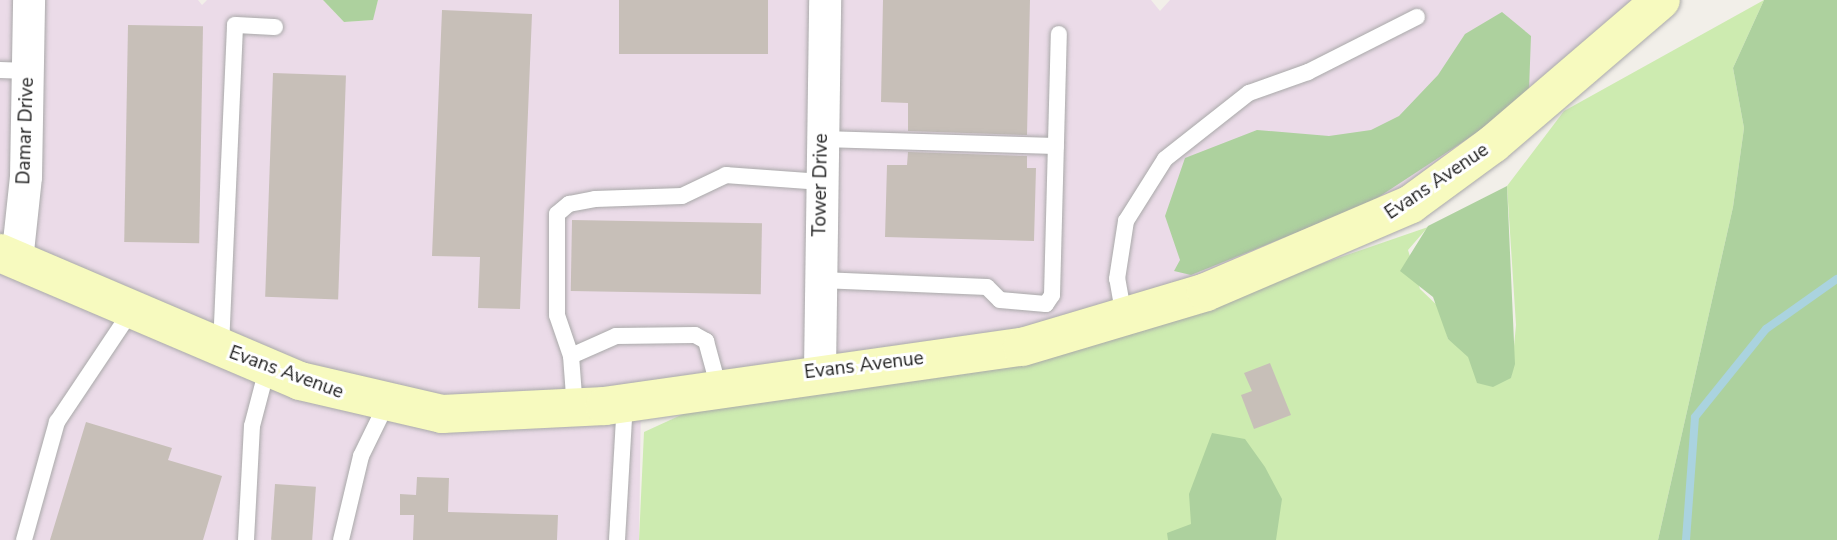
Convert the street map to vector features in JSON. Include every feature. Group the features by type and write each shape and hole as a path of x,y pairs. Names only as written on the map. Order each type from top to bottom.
{"street":[{"name":"Damar Drive","path":"9,257 14,70 29,0"},
{"name":"Tower Drive","path":"820,370 825,0"},
{"name":"Evans Avenue","path":"9,257 267,369 386,405 482,416 625,403 820,370 1022,346 1124,320 1309,252 1411,204 1493,144 1661,0"}],"lane":[{"path":"1124,320 1117,279 1126,221 1165,159 1249,93 1308,72 1417,18"},
{"path":"221,350 234,25 275,27"},
{"path":"821,280 987,287 1000,300 1046,304 1052,295 1059,34"},
{"path":"822,139 1056,146"},
{"path":"575,409 571,356 557,315 557,214 569,204 682,195 726,176 821,181"},
{"path":"24,540 57,422 132,310"},
{"path":"571,356 616,336 695,335 706,341 719,389"},
{"path":"246,540 252,426 267,369"},
{"path":"617,540 625,403"},
{"path":"341,540 361,457 386,405"}],"shaded area":[{"path":"0,0 198,0 202,5 207,0 323,0 344,22 372,20 378,0 1151,0 1160,11 1170,0 1661,0 1493,144 1206,292 641,401 639,540 0,540"}],"green space":[{"path":"323,0 378,0 373,20 344,22"},
{"path":"1764,0 1733,68 1744,128 1733,207 1658,540 639,540 644,432 692,410 1170,316 1428,227 1408,250 1420,289 1440,308 1448,339 1511,378 1516,325 1507,186 1564,111"},
{"path":"1764,0 1837,0 1837,540 1658,540 1733,207 1744,128 1733,68"},
{"path":"1502,12 1531,36 1529,90 1484,128 1368,204 1191,275 1174,271 1180,260 1165,216 1185,158 1257,130 1329,136 1371,130 1399,116 1438,75 1465,34"},
{"path":"1507,186 1515,364 1511,378 1493,387 1477,383 1468,357 1448,339 1433,297 1400,271 1428,226"},
{"path":"1212,433 1245,439 1265,467 1282,499 1276,540 1168,540 1167,533 1191,524 1189,494"}],"building":[{"path":"619,0 768,0 768,54 619,54"},
{"path":"883,0 1030,0 1027,135 908,131 908,103 881,102"},
{"path":"442,10 532,14 520,309 478,308 480,257 432,256"},
{"path":"128,25 203,26 199,243 124,242"},
{"path":"273,73 346,76 338,299 265,297"},
{"path":"908,152 1027,156 1027,168 1036,168 1034,241 885,237 887,165 907,165"},
{"path":"572,220 762,223 761,294 571,291"},
{"path":"1270,363 1291,415 1254,429 1241,395 1252,391 1244,373"},
{"path":"86,422 172,448 168,460 222,476 203,540 50,540"},
{"path":"417,477 449,478 448,512 558,515 557,540 413,540 414,515 400,515 400,494 416,495"},
{"path":"275,484 316,487 312,540 271,540"}],"waterway":[{"path":"1686,540 1695,417 1766,329 1837,279"}]}
